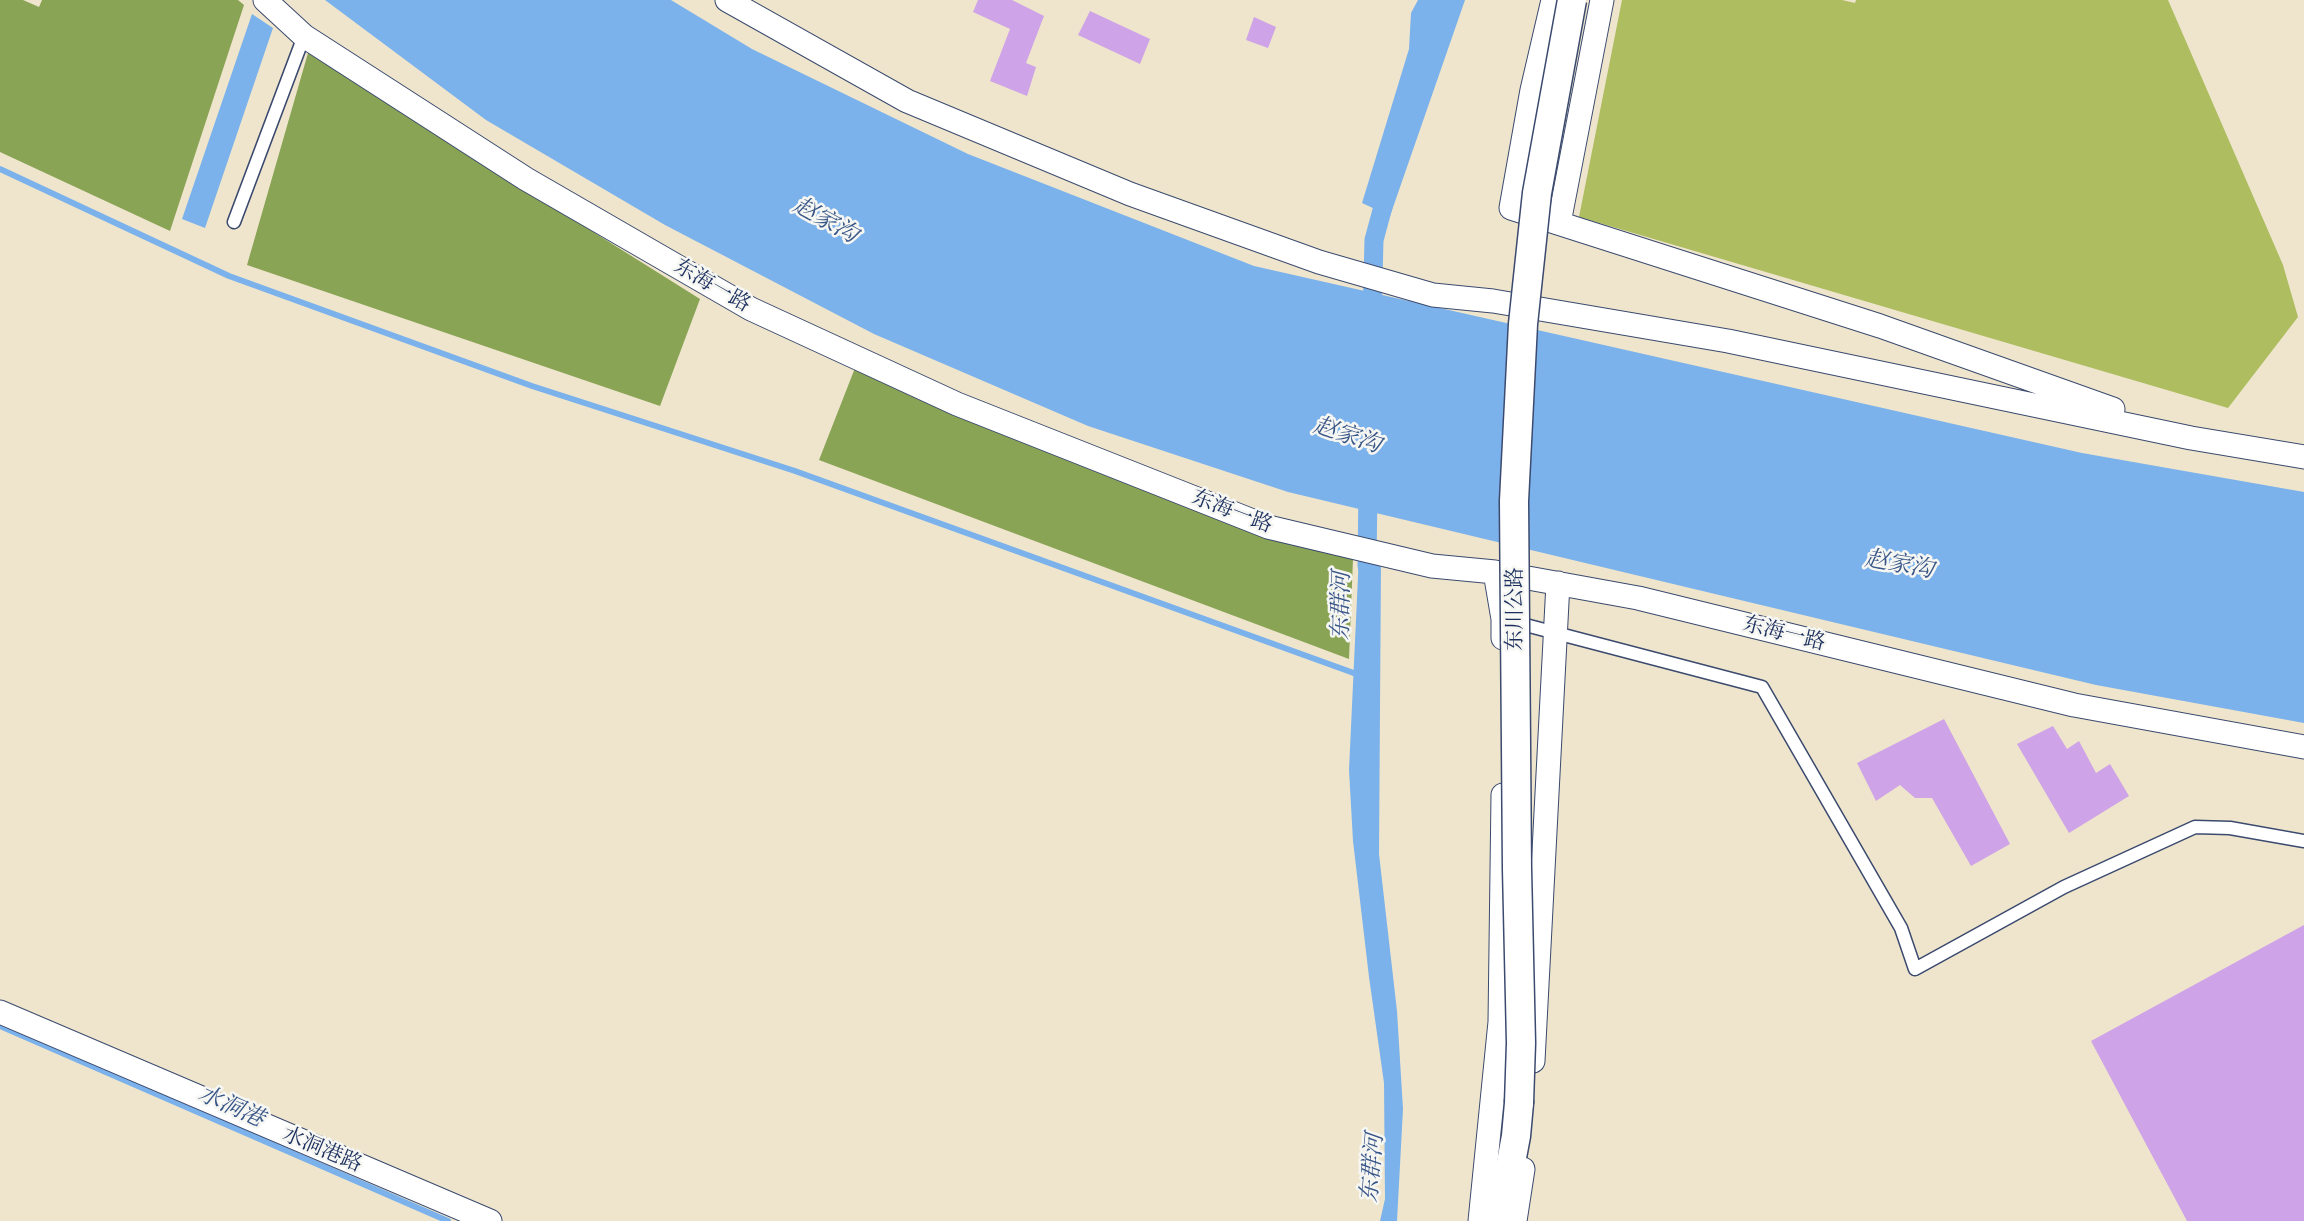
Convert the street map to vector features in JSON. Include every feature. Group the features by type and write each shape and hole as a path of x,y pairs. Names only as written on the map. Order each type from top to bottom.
{"street":[{"name":"东海一路","path":"265,0 304,36 526,179 751,309 957,404 1268,527 1432,566 1495,572 1638,598 2074,705 2304,747"},
{"path":"727,0 907,101 1130,194 1319,262 1433,295 1493,301 1728,341 2191,438 2304,457"},
{"path":"1553,0 1532,90 1511,208 1880,326 2191,438"},
{"name":"东川公路","path":"1500,1221 1516,1136 1521,1043 1514,501 1523,324 1537,192 1572,0"},
{"path":"1559,223 1602,0"},
{"path":"1480,1221 1500,1022 1503,619 1495,572"},
{"path":"1515,1221 1530,1112 1558,583"},
{"name":"水洞港路","path":"0,1012 490,1221"}],"lane":[{"path":"234,222 304,36"},
{"path":"1503,619 1762,687 1901,928 1915,969 2064,887 2195,827 2231,828 2304,841"}],"green space":[{"path":"0,0 23,0 39,7 42,0 238,0 244,5 170,231 0,152"},
{"path":"1622,0 1842,0 1855,3 1856,0 2168,0 2283,265 2298,317 2228,408 1579,217"},
{"path":"308,53 700,299 660,406 247,265"},
{"path":"855,368 1353,559 1349,659 819,460"}],"water":[{"name":"赵家沟","path":"325,0 671,0 752,49 968,154 1254,266 2082,453 2304,492 2304,723 2096,685 1288,492 1088,426 874,334 665,225 486,120"},
{"path":"1418,0 1465,0 1390,216 1362,203 1409,49 1411,13"},
{"path":"252,14 273,28 205,228 182,219"},
{"path":"1359,555 1381,562 1379,854 1397,1011 1403,1109 1397,1221 1380,1221 1385,1199 1384,1083 1353,841 1349,770"}],"building":[{"path":"978,0 1012,0 1044,16 1026,63 1036,67 1027,96 990,81 1010,29 973,12"},
{"path":"1090,11 1150,39 1140,64 1078,35"},
{"path":"1254,17 1276,27 1268,48 1246,40"},
{"path":"1944,719 2010,844 1971,866 1932,798 1915,798 1900,785 1876,801 1857,763"},
{"path":"2053,726 2067,749 2079,741 2096,773 2110,764 2129,796 2069,833 2017,744"},
{"path":"2304,925 2304,1221 2187,1221 2091,1041"}],"waterway":[{"path":"0,169 229,276 532,386 795,471 1362,676"},
{"name":"东群河","path":"1372,317 1374,240 1388,188"},
{"name":"东群河","path":"1367,566 1368,487"},
{"name":"水洞港","path":"0,1026 448,1221"}]}
